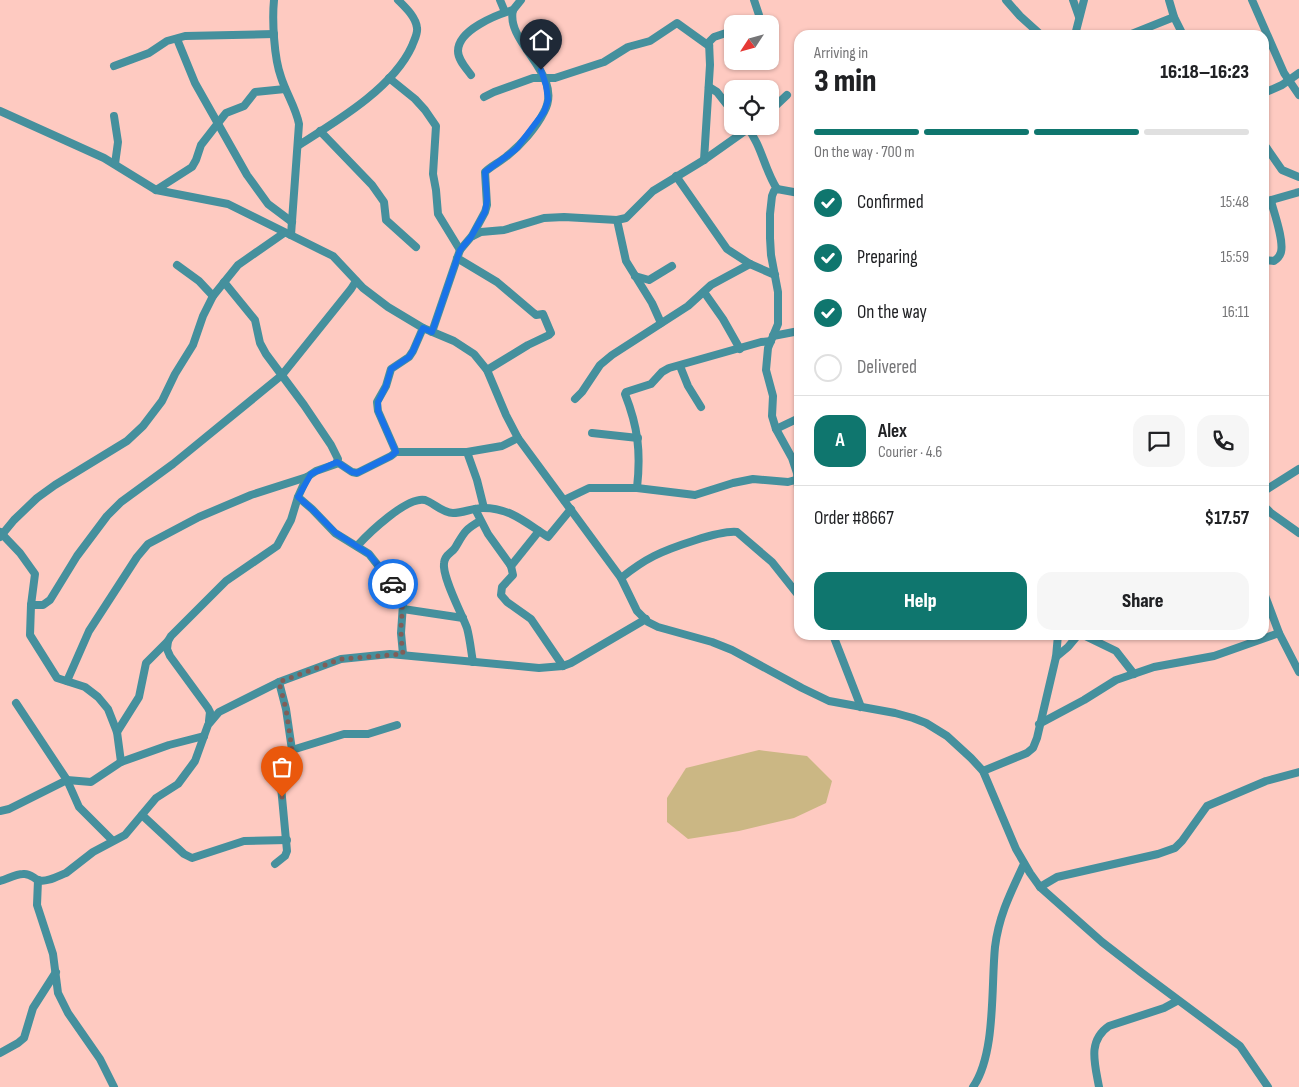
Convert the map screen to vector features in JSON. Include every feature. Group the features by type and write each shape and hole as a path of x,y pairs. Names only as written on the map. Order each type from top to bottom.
{"street":[{"path":"121,762 116,732 108,709 98,697 84,687 56,676 30,635 31,605 35,580 34,572 20,553 1,534 37,498 127,441 143,426 162,400 175,374 194,345 203,316 213,296 238,265 288,234 292,222 299,145 298,118 280,74 274,34 274,0"},
{"path":"299,145 374,93 403,64 417,30 416,23 398,0"},
{"path":"432,332 459,254 485,212 487,205 485,172 516,149 544,112 548,100 544,77 524,46 512,16 500,0"},
{"path":"471,75 459,54 458,48 463,36 492,17 509,11 521,0"},
{"path":"754,0 759,15"},
{"path":"1006,0 1036,30"},
{"path":"1073,0 1080,17"},
{"path":"1076,30 1084,0"},
{"path":"1169,0 1180,30"},
{"path":"1252,0 1265,30"},
{"path":"1142,30 1174,17"},
{"path":"484,97 533,78 555,78 604,62 628,47 650,41 677,23 709,46"},
{"path":"114,66 143,56 167,41 177,39 200,35 274,34"},
{"path":"704,160 710,65 709,46 710,41 724,34"},
{"path":"1269,38 1288,81 1299,95"},
{"path":"177,39 195,83 247,174 268,204 292,222"},
{"path":"1269,90 1299,73"},
{"path":"389,78 415,99 436,126 433,174 438,214 459,254 497,282 536,315 543,314 550,330 551,333 549,335 487,370"},
{"path":"709,87 717,92 724,100"},
{"path":"156,190 192,166 201,145 226,113 244,106 255,92 285,89"},
{"path":"779,103 787,95"},
{"path":"0,111 115,164 156,190 228,204 333,256 356,281 382,304 423,328 454,341 474,354 487,370 518,438 621,578 637,610 646,620 658,627 712,642 732,650 829,701 895,713 926,723 947,736 983,771 1016,850 1040,887 1102,942 1177,1001 1240,1046 1268,1087"},
{"path":"114,116 118,142 115,164"},
{"path":"320,131 344,157 356,166 372,185 384,202 386,220 416,247"},
{"path":"471,237 480,232 504,230 544,218 564,217 617,220 628,217 653,191 704,160 738,135"},
{"path":"753,135 777,189"},
{"path":"1269,151 1282,170 1299,177"},
{"path":"676,176 722,244 735,256 776,275"},
{"path":"777,189 794,192"},
{"path":"777,189 773,193 770,214 770,248 776,275 779,309 778,324 767,354 766,370 773,396 772,416 776,429 794,465"},
{"path":"1269,200 1299,192"},
{"path":"1269,207 1282,251 1274,261 1269,260"},
{"path":"617,220 624,255 634,276 652,303 661,323"},
{"path":"575,399 600,365 624,346 688,306 727,276 750,264"},
{"path":"177,265 199,281 213,296"},
{"path":"634,276 649,280 672,266"},
{"path":"31,605 43,605 50,600 76,556 107,516 121,502 173,464 282,375 356,281"},
{"path":"224,282 255,320 260,343 266,354 331,445 338,458 337,462"},
{"path":"704,292 723,319 740,349"},
{"path":"396,452 378,411 378,402 386,386 391,369 409,357 423,328"},
{"path":"637,488 640,465 638,438 626,392 651,384 665,370 794,332"},
{"path":"680,366 688,386 701,407"},
{"path":"776,429 794,420"},
{"path":"592,433 638,438"},
{"path":"337,462 352,472 357,473 396,452 467,452 502,446 518,438"},
{"path":"467,452 484,508"},
{"path":"66,681 89,632 137,557 148,544 162,535 216,509 251,495 307,477 337,462"},
{"path":"1269,488 1299,469"},
{"path":"116,732 139,697 143,672 148,661 215,591 232,576 276,546 291,520 307,477"},
{"path":"564,500 589,488 637,488 695,495 753,479 780,482 794,480"},
{"path":"298,497 336,533 357,546 375,561 389,581 395,586 403,602 401,633 403,654"},
{"path":"357,546 368,534 394,513 417,500 427,501 450,512 484,508 511,513 550,536 571,509"},
{"path":"475,509 480,521 511,566 512,575 502,587 502,595 507,602 535,622 563,666"},
{"path":"1269,512 1299,533"},
{"path":"473,662 469,638 446,576 444,563 446,556 454,550 459,538 467,529 480,521"},
{"path":"511,566 539,531"},
{"path":"621,578 661,553 731,531 737,532 765,555 778,568 794,589"},
{"path":"1269,605 1299,672"},
{"path":"403,609 462,618"},
{"path":"208,725 218,712 279,682 341,659 403,654 539,668 563,666 583,657 646,620"},
{"path":"1269,636 1280,632"},
{"path":"834,640 861,707"},
{"path":"983,771 1026,754 1034,746 1056,656 1058,640"},
{"path":"1056,656 1074,640"},
{"path":"1093,640 1116,651 1134,674"},
{"path":"1039,724 1084,700 1108,684 1134,674 1154,667 1214,656 1258,640"},
{"path":"0,881 24,874 38,880 48,880 66,873 93,852 112,840 125,835 156,798 173,788 195,761 208,725 210,712 170,656 167,649 168,641"},
{"path":"279,682 286,709 292,750"},
{"path":"16,703 67,780 79,807 112,840"},
{"path":"208,708 218,712"},
{"path":"275,864 286,854 287,840 280,761 292,750 344,734 368,734 397,725"},
{"path":"0,811 67,780 91,782 121,762 169,745 204,736"},
{"path":"1040,887 1057,876 1158,854 1175,848 1182,842 1207,806 1266,781 1299,772"},
{"path":"142,815 184,854 192,858 244,841 287,840"},
{"path":"974,1087 979,1079 990,1031 995,945 1004,907 1024,864"},
{"path":"38,880 37,906 53,954 58,993 68,1013 94,1051 114,1087"},
{"path":"0,1053 24,1038 33,1008 56,972"},
{"path":"1098,1087 1094,1055 1096,1040 1101,1032 1109,1026 1164,1008 1177,1001"}],"shaded area":[{"path":"759,750 807,756 832,781 826,803 794,818 739,831 688,839 667,822 667,798 686,768"}],"way so far":[{"path":"282,797 279,765 280,761 292,750 286,709 279,682 341,659 403,654 401,633 403,602 393,584"}],"route":[{"path":"393,584 369,554 336,533 298,497 307,477 316,471 334,465 337,462 352,472 357,473 396,452 378,411 379,398 386,386 391,369 409,357 423,328 432,332 460,250 471,237 485,212 487,200 485,172 516,149 548,104 546,85 541,70"}]}
